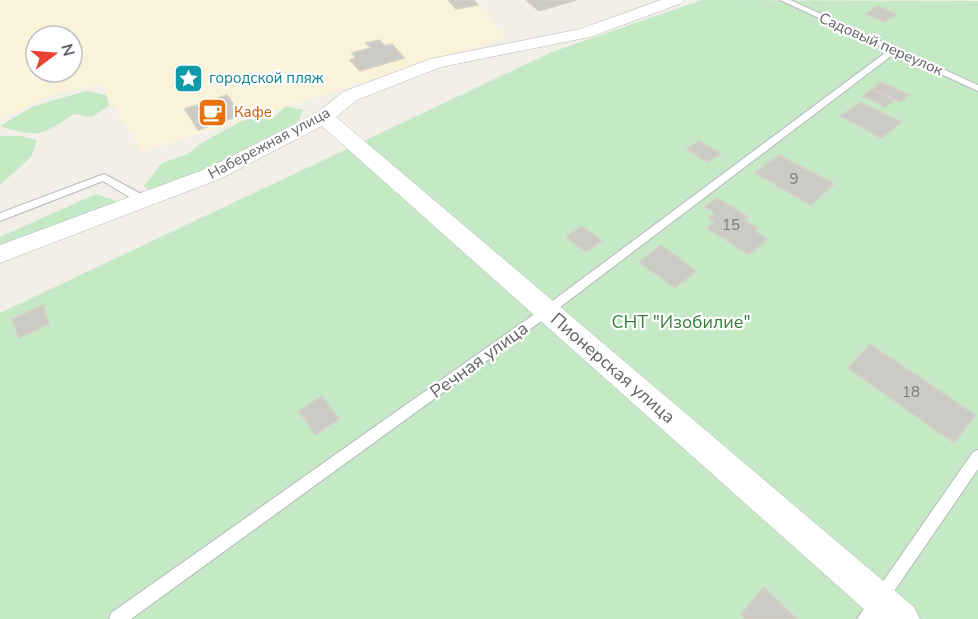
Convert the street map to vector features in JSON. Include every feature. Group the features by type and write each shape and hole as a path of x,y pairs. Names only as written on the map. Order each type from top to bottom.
{"street":[{"name":"Набережная улица","path":"0,254 215,173 324,117 350,96 436,63 584,33 676,0"},
{"name":"Пионерская улица","path":"324,117 547,311 872,609 902,619"}],"lane":[{"name":"Садовый переулок","path":"784,0 978,88"},
{"name":"Речная улица","path":"117,619 547,311 893,51"},
{"path":"0,217 104,177 143,200"},
{"path":"872,609 978,457"}],"green space":[{"name":"СНТ \"Изобилие\"","path":"702,0 978,1 978,619 0,619 0,313 552,52"},
{"path":"86,91 106,95 109,106 91,117 74,114 54,127 39,133 23,132 0,126 34,106"},
{"path":"286,106 303,110 298,122 214,169 151,191 144,186 162,163 188,154 200,144 245,119 272,119"},
{"path":"0,136 22,136 37,140 31,157 0,185"},
{"path":"96,194 122,203 0,249 0,237"}],"sand":[{"name":"городской пляж","path":"0,0 477,0 505,38 142,152 101,85 54,94 0,120"}],"building":[{"path":"448,0 474,0 478,5 456,9"},
{"path":"526,0 576,0 539,11"},
{"path":"877,6 896,14 885,22 866,14"},
{"path":"379,40 385,46 392,44 404,58 360,71 350,60 356,58 352,53 371,48 366,43"},
{"path":"881,82 909,95 901,102 872,89"},
{"path":"871,89 894,100 885,107 863,96"},
{"name":"Кафе","path":"227,95 241,115 198,130 185,109"},
{"path":"861,102 902,122 881,138 840,116"},
{"path":"699,141 721,154 707,162 686,149"},
{"path":"779,155 834,184 811,205 755,173"},
{"path":"717,198 748,217 744,220 758,229 755,231 767,239 749,255 707,228 714,222 709,218 715,213 705,207"},
{"path":"582,226 602,241 586,252 566,237"},
{"path":"661,245 696,271 675,288 639,262"},
{"path":"43,305 49,324 19,338 12,319"},
{"path":"870,344 975,415 954,443 848,368"},
{"path":"322,396 339,419 315,435 299,411"},
{"path":"764,587 797,619 745,619 741,614"}],"place":[{"name":"городской пляж","path":"188,78"},
{"name":"Кафе","path":"213,112"}]}
